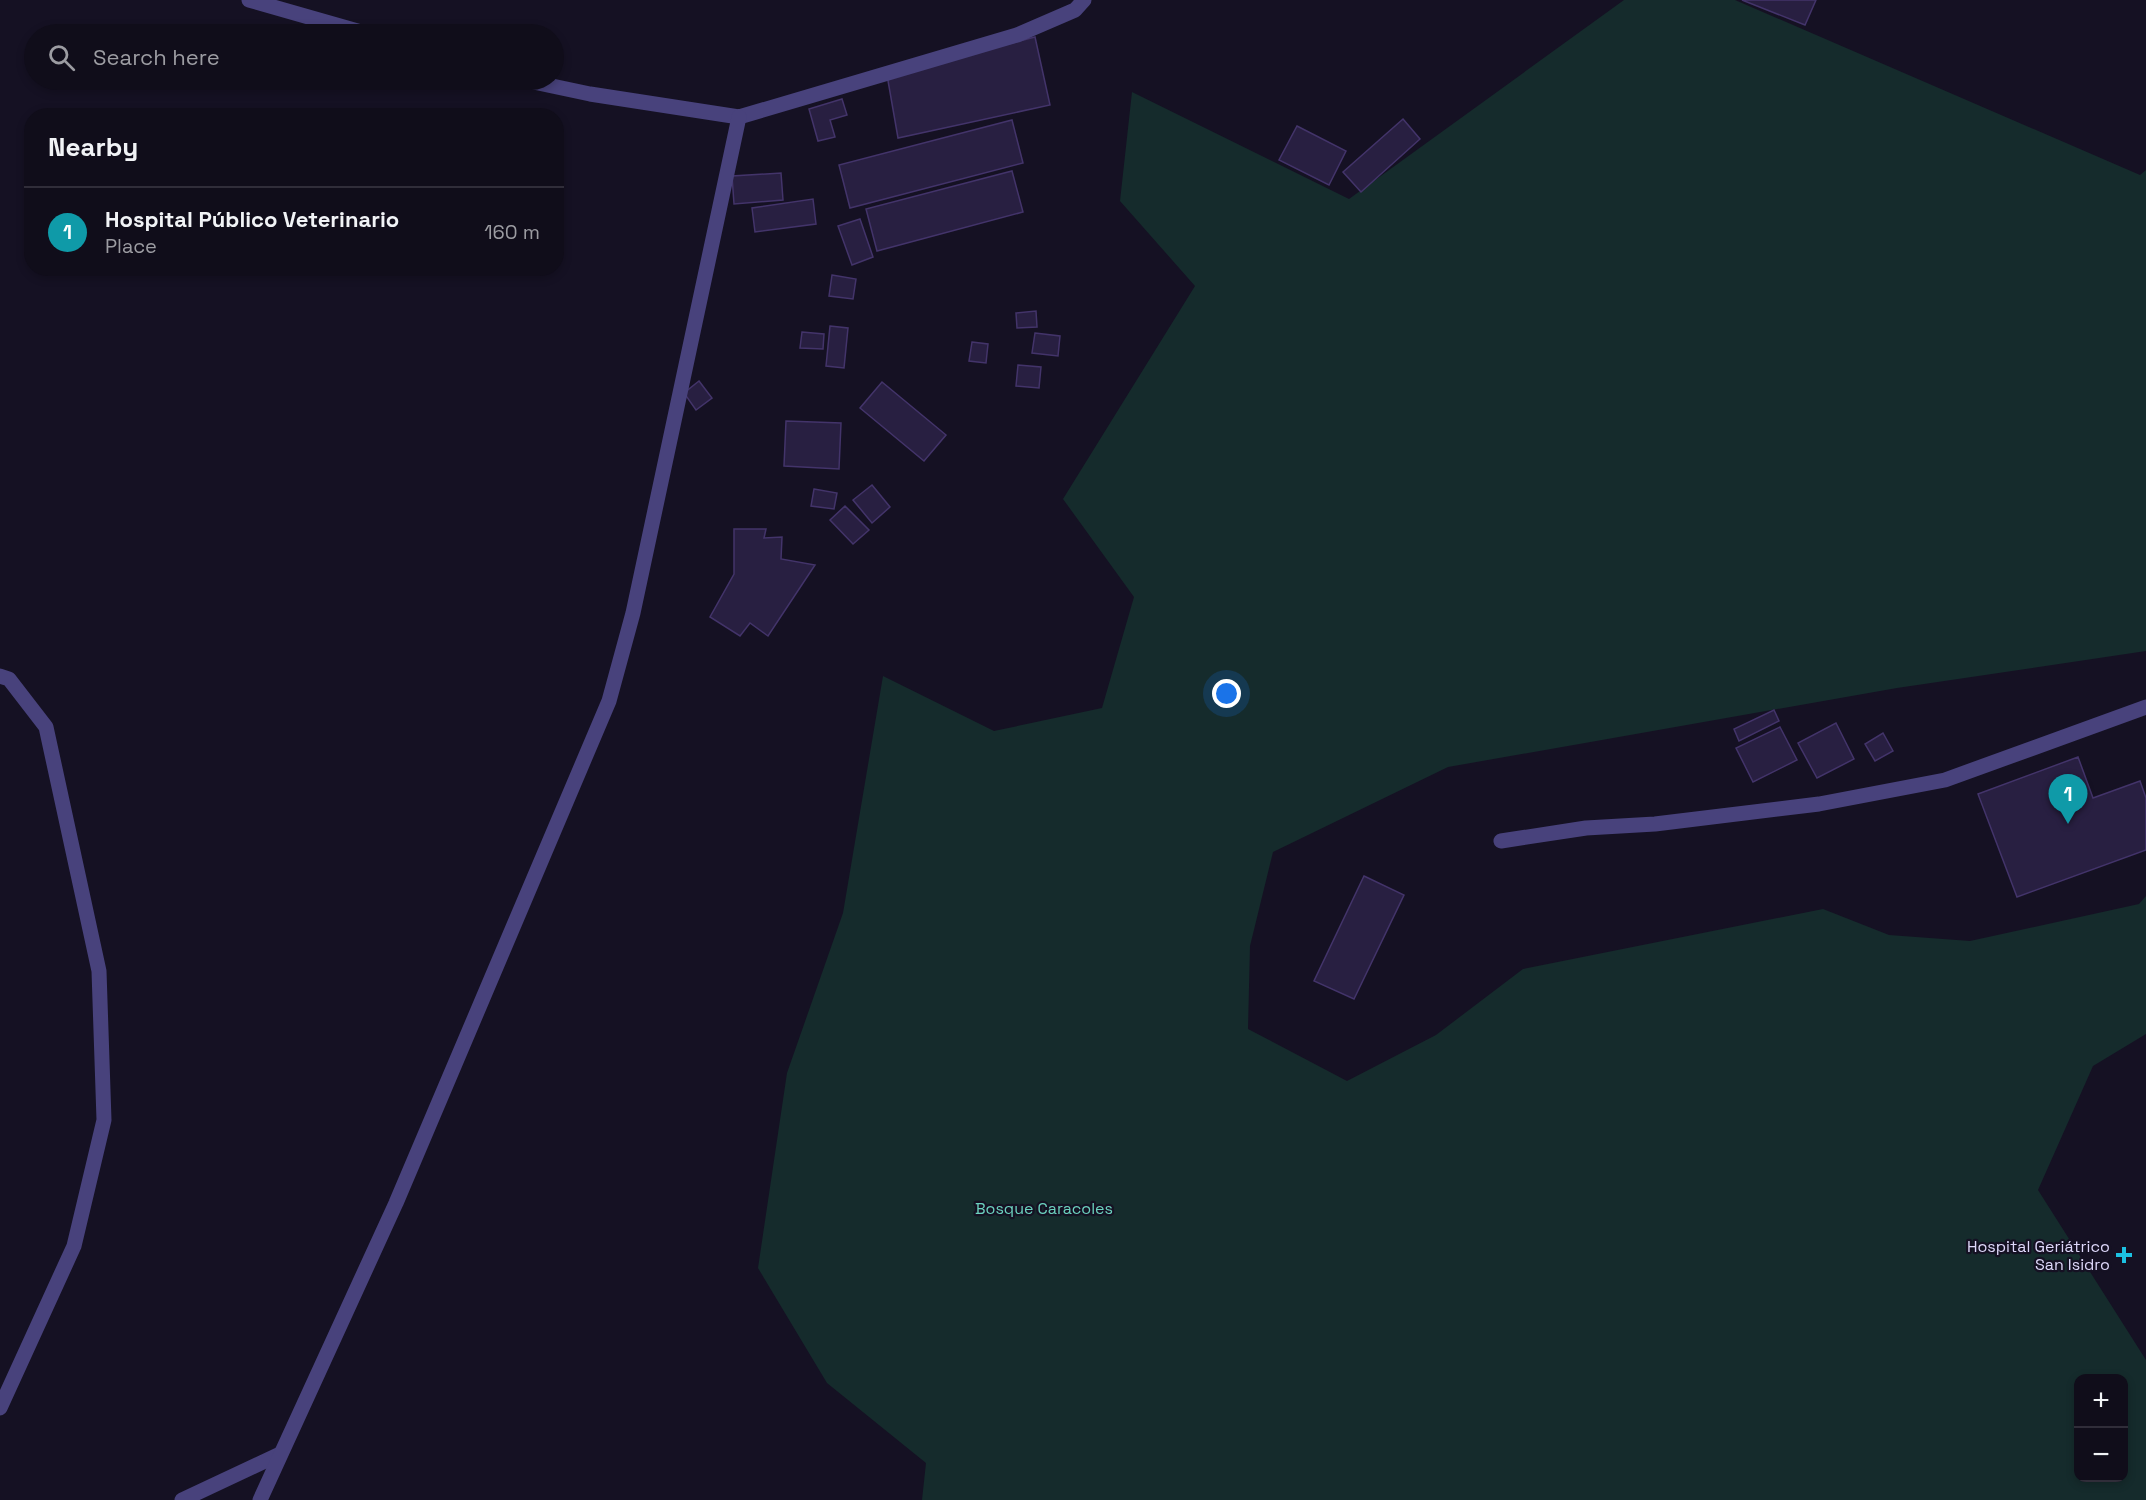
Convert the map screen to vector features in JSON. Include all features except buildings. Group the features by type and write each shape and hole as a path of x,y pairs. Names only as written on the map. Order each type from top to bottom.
{"street":[{"path":"249,0 333,24"},
{"path":"564,88 739,117 1017,35 1074,10 1084,0"},
{"path":"260,1500 400,1192 609,701 633,613 739,117"},
{"path":"0,676 9,679 46,727 99,972 104,1120 74,1246 0,1408"},
{"path":"1501,841 1586,828 1655,824 1819,804 1945,780 2146,707"},
{"path":"182,1500 280,1454"}],"green space":[{"name":"Bosque Caracoles","path":"1624,0 1735,0 2140,175 2146,170 2146,651 1897,688 1448,767 1273,852 1250,946 1248,1029 1347,1081 1436,1035 1523,969 1823,909 1889,935 1970,941 2139,904 2146,896 2146,1034 2093,1066 2038,1190 2146,1360 2146,1500 922,1500 926,1463 827,1383 758,1268 787,1073 843,913 883,676 994,731 1102,708 1134,597 1063,499 1195,286 1120,201 1132,92 1349,199"}],"place":[{"name":"Hospital Público Veterinario","path":"2068,824"},
{"name":"Hospital Geriátrico San Isidro","path":"2124,1255"}]}
